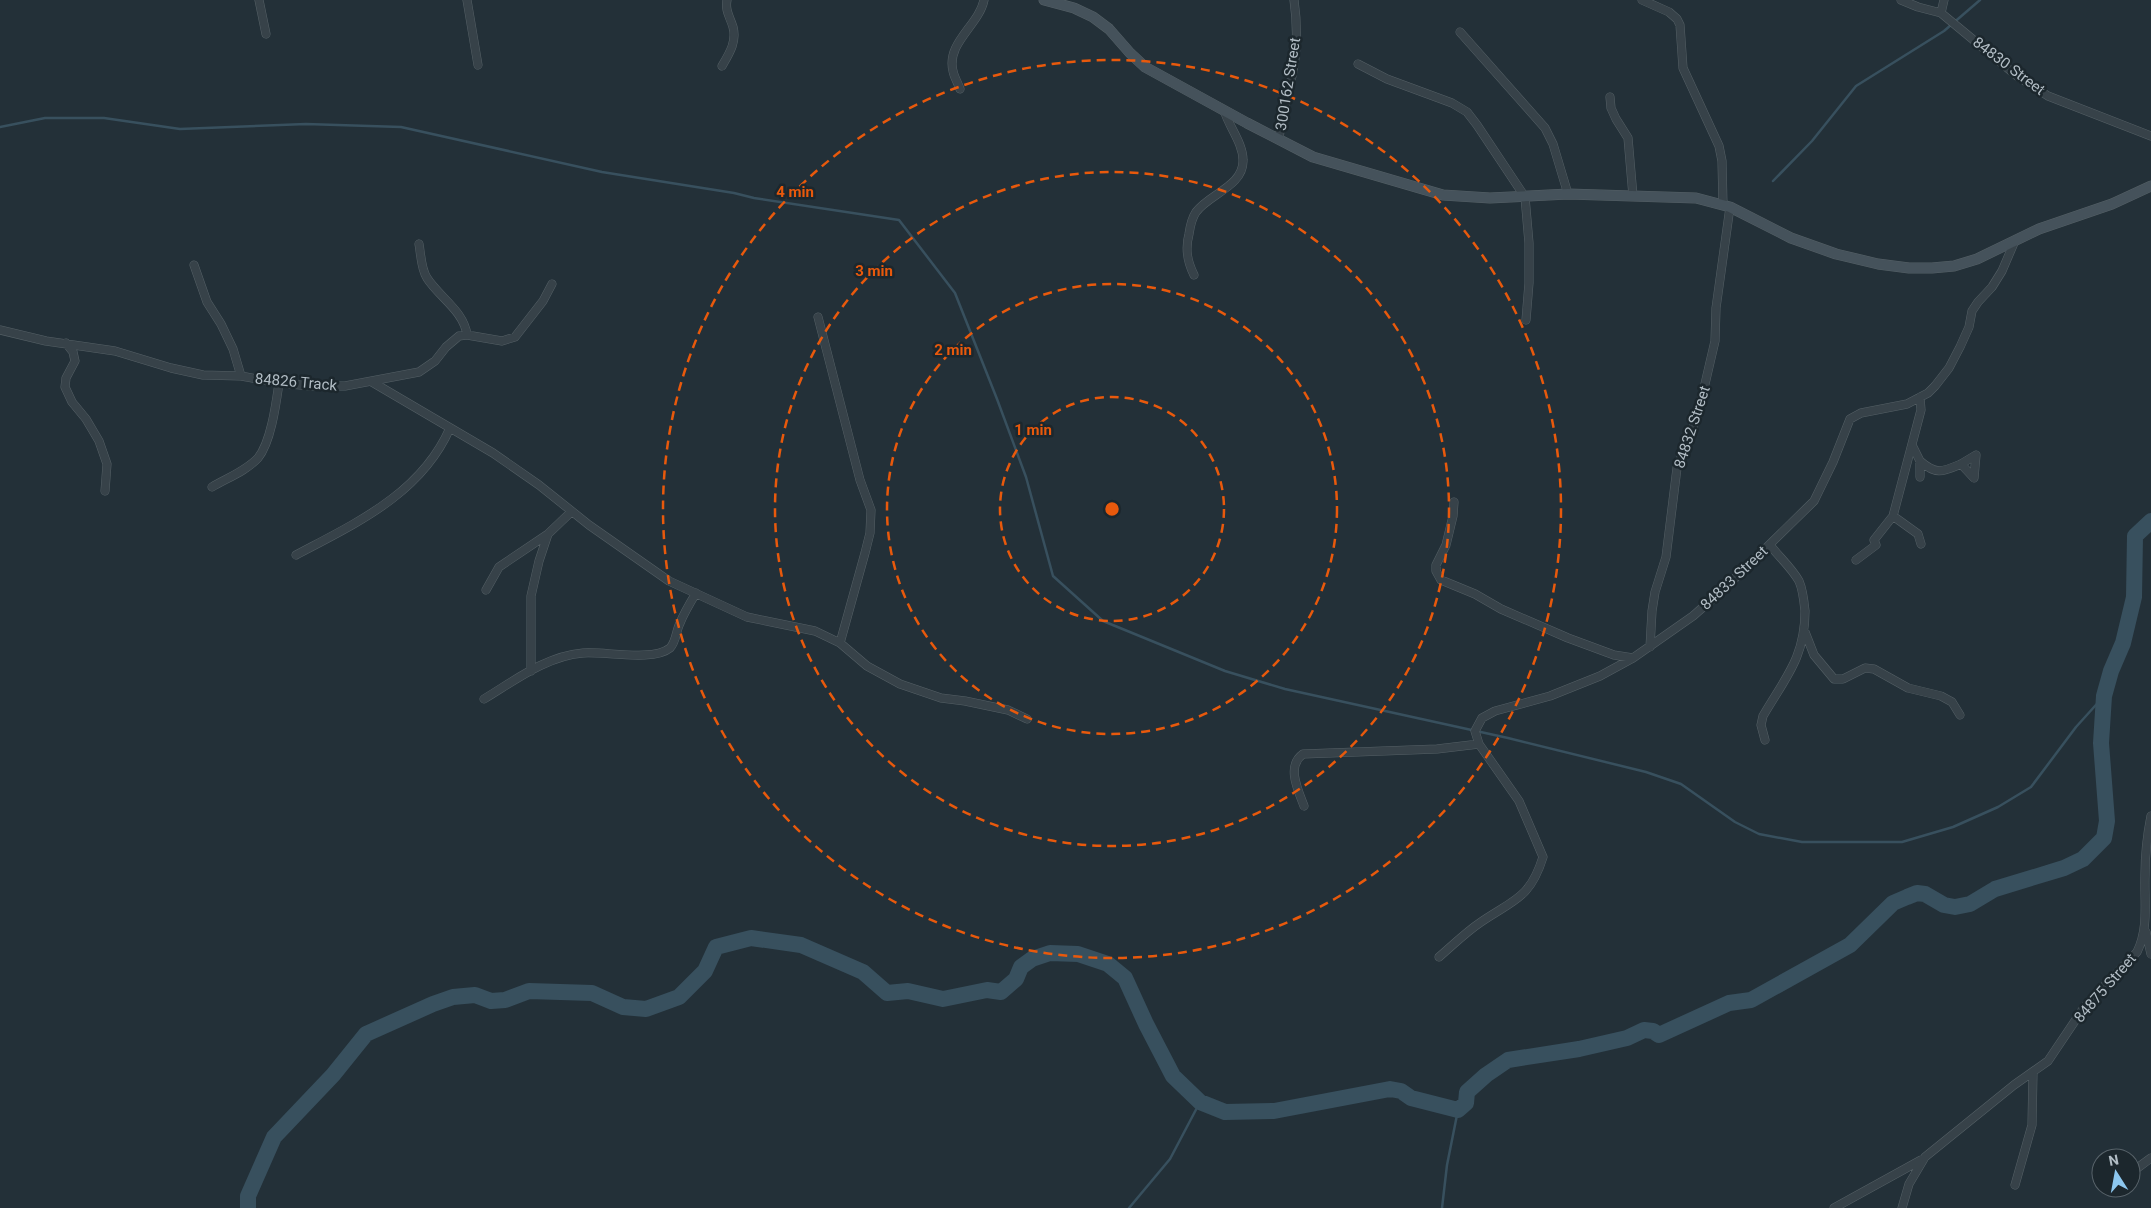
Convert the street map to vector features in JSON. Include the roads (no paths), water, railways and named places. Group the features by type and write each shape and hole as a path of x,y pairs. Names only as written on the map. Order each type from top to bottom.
{"street":[{"path":"259,0 266,34"},
{"path":"467,0 478,65"},
{"path":"722,66 732,49 733,41 733,28 726,12 727,0"},
{"path":"960,89 952,70 952,59 955,48 978,16 984,0"},
{"path":"1044,0 1074,8 1093,17 1109,28 1130,53 1145,67 1314,157 1443,195 1525,197 1568,194 1696,198 1727,206 1791,238 1836,254 1878,264 1909,268 1954,266 1977,259 2014,243 2039,229 2112,204 2151,186"},
{"name":"300162 Street","path":"1279,139 1297,36 1294,0"},
{"name":"84832 Street","path":"1642,0 1668,12 1677,19 1680,25 1683,68 1719,146 1727,206 1716,308 1715,341 1698,414 1677,468 1666,557 1655,592 1652,610 1650,646"},
{"name":"84830 Street","path":"1901,0 1918,7 1941,12 2017,76 2048,96 2151,136"},
{"path":"1941,12 1944,0"},
{"path":"1460,32 1545,128 1553,144 1568,194"},
{"path":"1358,64 1387,79 1452,103 1467,112 1525,197 1529,242 1529,284 1526,320"},
{"path":"1610,97 1616,119 1628,138 1633,196"},
{"path":"1194,275 1187,254 1186,244 1195,213 1210,198 1236,180 1242,171 1244,161 1242,149 1228,123 1224,110"},
{"name":"84833 Street","path":"1479,744 1475,731 1482,718 1496,711 1550,696 1592,679 1633,658 1693,616 1770,545 1814,501 1834,462 1850,419 1861,413 1907,404 1928,392 1949,368 1969,327 1972,311 2002,272 2014,243"},
{"path":"419,244 426,277 460,316 465,325 467,335 502,342 515,336 543,301 552,284"},
{"path":"194,265 207,302 221,324 233,349 241,376"},
{"path":"818,317 860,480 871,510 868,540 840,643"},
{"name":"84826 Track","path":"0,330 115,351 171,368 203,375 241,376 279,383 311,386 345,386 419,372 435,361 454,338 467,335"},
{"path":"66,343 75,361 66,378 65,387 72,402 86,419 99,442 107,464 105,491"},
{"path":"372,382 500,458 539,485 571,512 645,566 670,581 746,618 815,631 840,643 867,666 900,684 941,698 1008,710 1027,719"},
{"path":"212,488 257,459 268,434 279,383"},
{"path":"1856,560 1876,545 1874,540 1893,516 1921,410 1920,397"},
{"path":"296,556 398,497 432,461 443,444 450,428"},
{"path":"1912,445 1920,461 1929,469 1942,472 1961,464"},
{"path":"1920,461 1920,477"},
{"path":"1454,502 1453,516 1446,544 1436,565 1438,576 1441,580 1568,638 1614,655 1633,658"},
{"path":"486,590 499,567 548,534 571,512"},
{"path":"1893,516 1918,534 1921,544"},
{"path":"531,672 531,596 539,561 548,534"},
{"path":"1770,545 1799,581 1803,593 1805,632 1814,655 1834,679 1842,679 1866,668 1874,669 1908,688 1941,696 1952,702 1960,715"},
{"path":"484,699 542,665 563,657 582,653 623,655 661,652 670,648 675,640 680,622 696,593"},
{"path":"1765,740 1761,725 1763,716 1791,672 1805,632"},
{"path":"1304,806 1294,766 1303,754 1438,749 1479,744 1518,802 1543,857 1534,880 1518,900 1482,922 1439,957"},
{"name":"84875 Street","path":"1902,1208 1909,1184 1924,1157 2014,1085 2048,1061 2085,1006 2137,952 2145,928 2145,875 2147,838 2151,816"},
{"path":"2145,928 2151,954"},
{"path":"2016,1185 2032,1125 2034,1072"},
{"path":"1834,1208 1924,1157"}],"waterway":[{"path":"1773,181 1812,141 1856,86 1944,31 1980,0"},
{"path":"0,127 45,118 104,118 180,129 306,124 401,127 602,172 899,220 955,293 1026,477 1053,576 1103,621 1225,671 1285,689 1508,738 1646,772 1681,784 1735,822 1759,834 1802,842 1902,842 1953,827 1998,807 2031,787 2076,727 2104,696"},
{"path":"248,1208 248,1196 274,1137 333,1075 366,1034 433,1004 453,997 475,995 491,1001 505,1000 529,991 592,993 623,1007 646,1009 679,997 705,971 716,947 751,938 801,945 863,972 887,993 908,991 943,999 987,990 1001,992 1016,979 1021,967 1032,959 1050,953 1078,954 1108,964 1125,978 1173,1076 1200,1102 1225,1112 1274,1111 1390,1089 1401,1091 1411,1098 1458,1110 1466,1103 1467,1092 1486,1075 1508,1060 1579,1049 1627,1038 1644,1030 1653,1031 1659,1035 1729,1003 1751,1000 1850,945 1893,903 1907,897 1917,893 1925,894 1944,905 1955,907 1970,904 1995,889 2064,868 2083,859 2104,838 2107,821 2101,743 2104,696 2111,671 2123,643 2134,597 2135,536 2151,521"},
{"path":"1129,1208 1170,1159 1200,1102"},
{"path":"1442,1208 1447,1165 1458,1110"}]}
